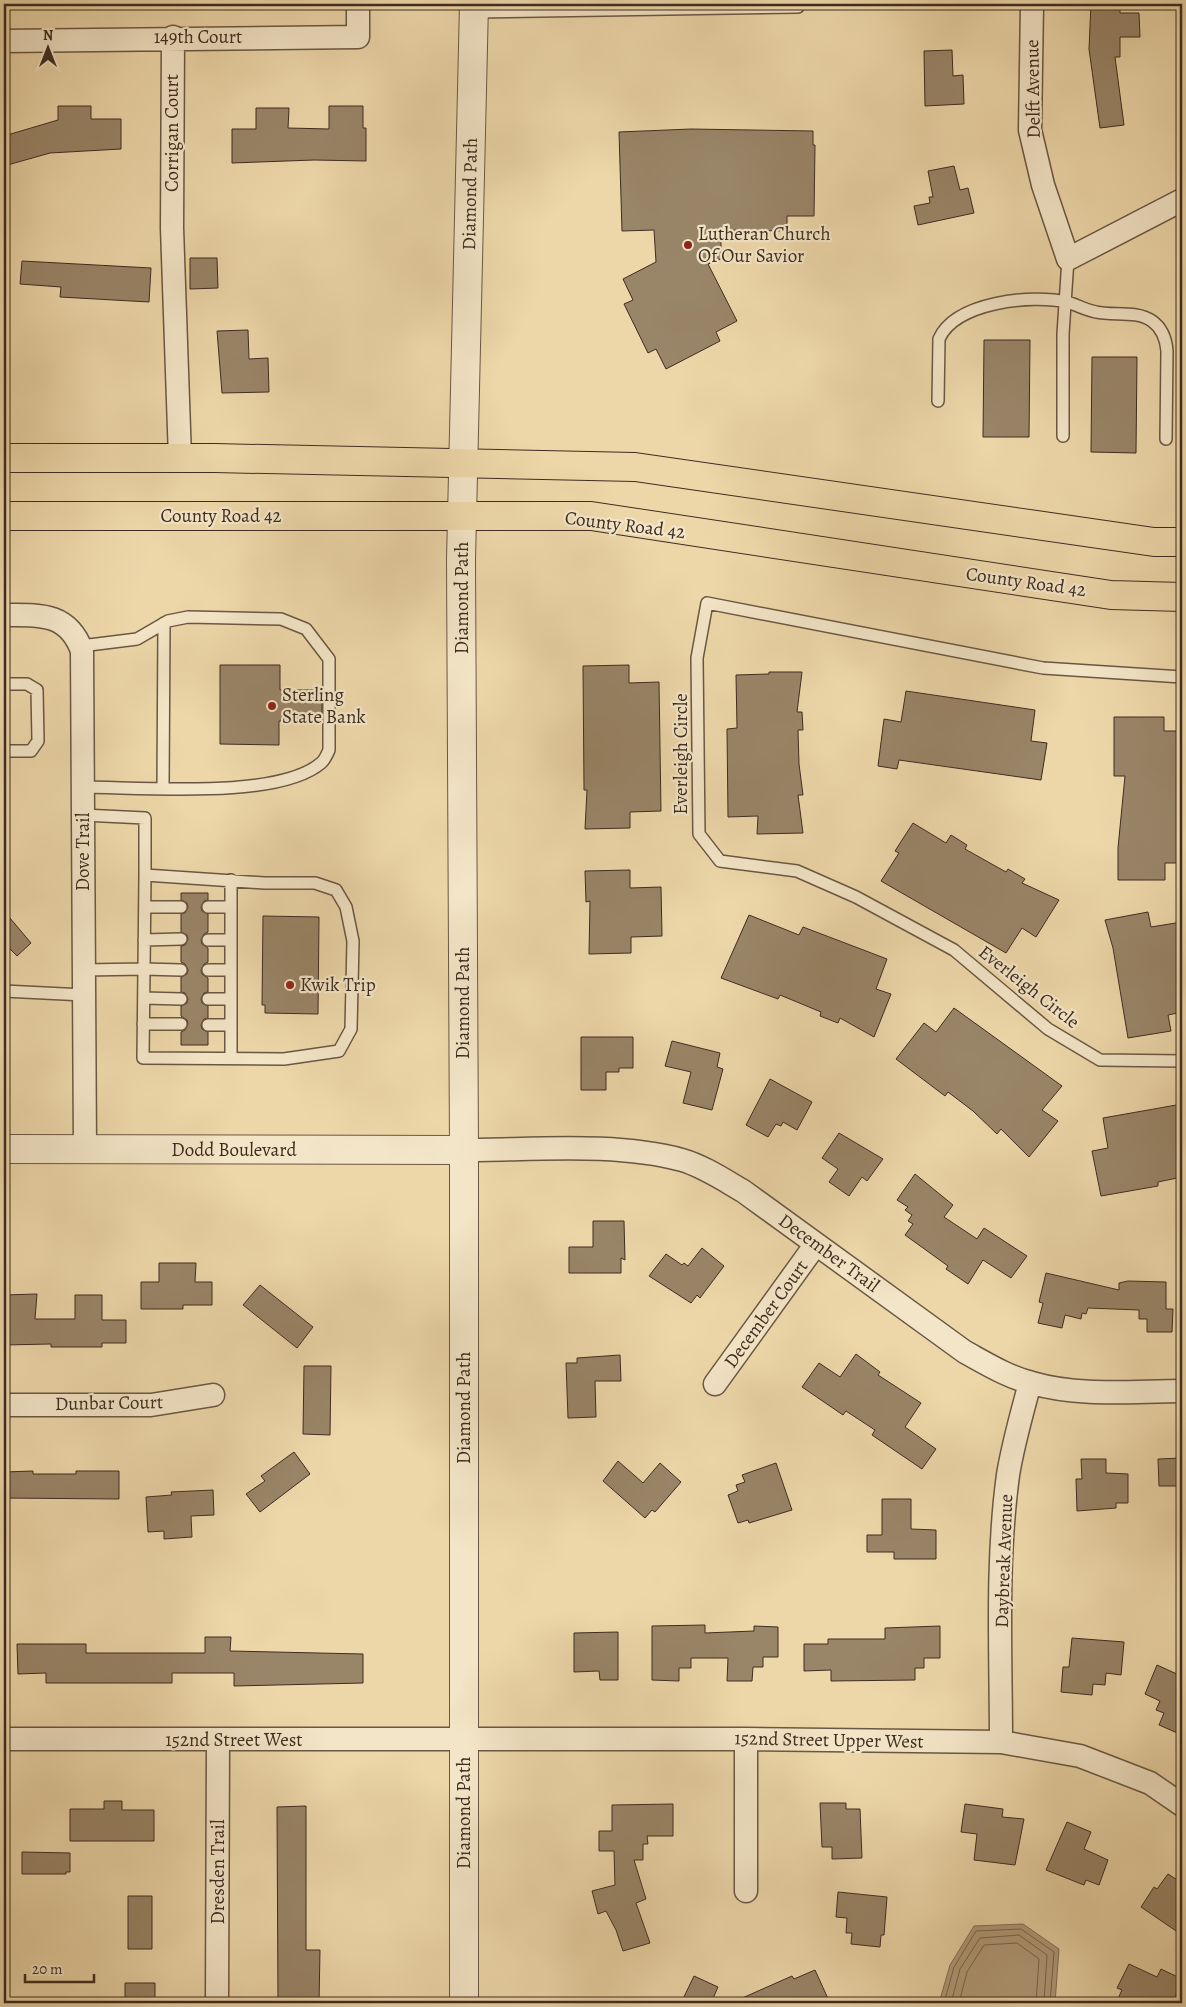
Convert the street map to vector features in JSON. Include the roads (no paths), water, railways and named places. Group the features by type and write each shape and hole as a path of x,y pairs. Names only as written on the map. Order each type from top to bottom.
{"highway":[{"path":"4,458 180,458 635,467 1154,542 1182,542"},
{"name":"County Road 42","path":"4,516 591,516 1111,595 1182,597"}],"street":[{"name":"149th Court","path":"4,41 173,37 358,37 358,4"},
{"name":"Delft Avenue","path":"1032,4 1030,130 1043,185 1068,259"},
{"name":"Diamond Path","path":"464,2003 463,516 474,8"},
{"name":"Corrigan Court","path":"173,37 172,228 180,458"},
{"path":"1068,259 1182,200"},
{"path":"4,615 37,615 56,619 68,627 78,638 81,646"},
{"name":"Dove Trail","path":"81,646 84,1149"},
{"name":"Dodd Boulevard","path":"4,1149 464,1150"},
{"name":"December Trail","path":"464,1150 618,1150 684,1160 714,1174 743,1191 965,1352 996,1369 1030,1383 1060,1390 1090,1392 1182,1391"},
{"name":"December Court","path":"715,1384 816,1244"},
{"name":"Daybreak Avenue","path":"1001,1742 1003,1521 1016,1437 1030,1383"},
{"name":"Dunbar Court","path":"4,1405 152,1405 213,1395"},
{"name":"152nd Street West","path":"4,1739 464,1740"},
{"path":"746,1739 746,1891"},
{"name":"152nd Street Upper West","path":"464,1740 746,1739 1001,1742 1080,1756 1150,1783 1182,1805"},
{"name":"Dresden Trail","path":"217,2003 218,1740"}],"lane":[{"path":"474,8 798,7 798,4"},
{"path":"1063,436 1063,334 1068,259"},
{"path":"938,401 939,339 943,330 953,322 973,311 997,302 1066,302 1096,313 1142,316 1152,321 1160,329 1166,339 1167,351 1166,439"},
{"name":"Everleigh Circle","path":"1182,677 1043,668 707,603 698,658 698,834 720,861 797,871 856,897 954,950 1048,1029 1100,1060 1182,1061"},
{"path":"81,646 137,639 164,623 188,617 281,619 306,629 329,659 329,750 323,762 303,774 282,781 243,788 83,787"},
{"path":"164,623 164,788"},
{"path":"4,684 26,684 37,690 38,741 31,751 4,751"},
{"path":"83,815 145,818 143,1058 284,1059 339,1051 351,1029 353,942 346,907 336,890 315,883 145,875"},
{"path":"231,880 231,1058"},
{"path":"145,907 181,907"},
{"path":"208,908 230,908"},
{"path":"144,940 181,939"},
{"path":"208,940 230,940"},
{"path":"84,970 181,970"},
{"path":"208,970 230,970"},
{"path":"4,991 84,994"},
{"path":"144,998 181,999"},
{"path":"208,999 231,1000"},
{"path":"143,1024 181,1024"},
{"path":"208,1025 231,1025"}],"water":[{"path":"1023,1924 1059,1949 1055,2003 939,2003 950,1965 974,1926"}],"place":[{"name":"Lutheran Church Of Our Savior","path":"688,245"},
{"name":"Sterling State Bank","path":"272,706"},
{"name":"Kwik Trip","path":"290,985"}]}
